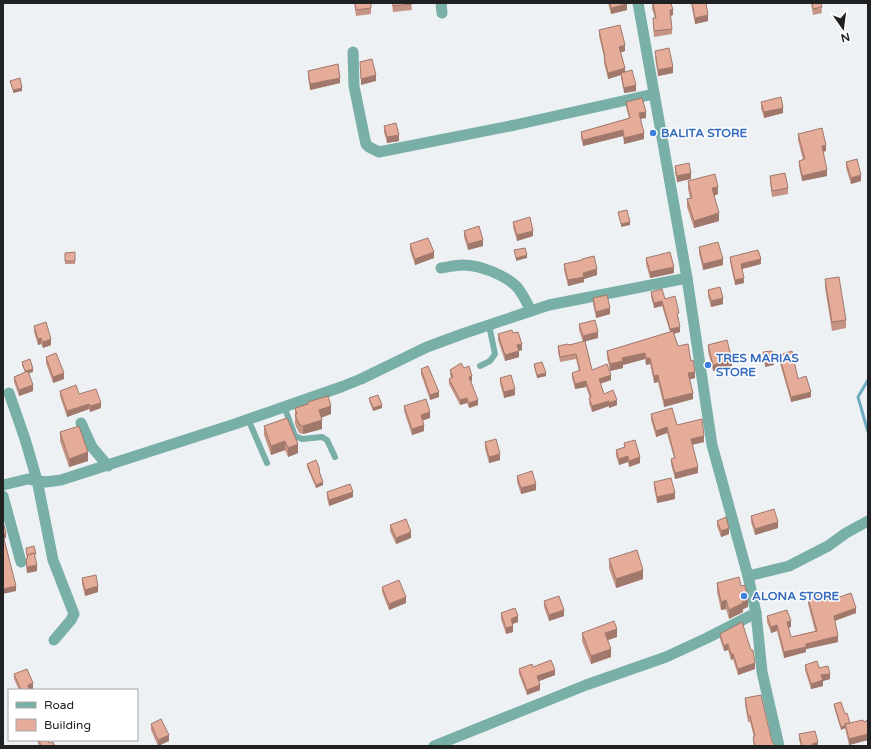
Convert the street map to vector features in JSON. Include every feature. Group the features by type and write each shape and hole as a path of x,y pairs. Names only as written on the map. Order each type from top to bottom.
{"street":[{"path":"638,3 687,278 712,445 748,576 756,613 762,672 779,746"},
{"path":"353,52 354,86 366,144 369,148 379,152 515,125 654,94"},
{"path":"441,268 462,265 474,266 497,274 516,286 523,295 531,311"},
{"path":"3,486 18,481 37,480 46,482 61,480 108,466 361,379 427,347 549,305 687,278"},
{"path":"9,394 25,439 37,480 53,560 74,614 71,620 54,640"},
{"path":"82,423 92,448 108,466"},
{"path":"3,496 21,562"},
{"path":"748,576 789,566 828,546 846,533 868,521"},
{"path":"434,746 586,685 666,657 756,613"}],"lane":[{"path":"480,366 490,361 495,354 489,325"},
{"path":"284,406 295,436 302,439 322,437 327,440 335,457"},
{"path":"248,419 267,463"}],"building":[{"path":"355,3 371,3 371,8 356,10"},
{"path":"393,3 411,3 412,4 393,6"},
{"path":"610,3 627,3 627,4 611,8"},
{"path":"653,3 671,3 673,10 670,10 672,29 654,31 653,18 656,18"},
{"path":"692,3 706,3 708,15 695,18"},
{"path":"812,3 821,3 822,7 813,9"},
{"path":"620,25 625,45 619,47 625,68 608,73 599,30"},
{"path":"669,48 673,67 658,70 655,51"},
{"path":"372,59 376,75 361,79 360,62"},
{"path":"338,64 340,78 310,84 308,71"},
{"path":"632,70 636,85 624,88 621,73"},
{"path":"20,78 22,88 13,90 10,81"},
{"path":"781,97 783,108 764,112 761,102"},
{"path":"642,98 646,112 639,113 644,133 624,138 623,130 583,140 581,132 630,118 626,102"},
{"path":"396,123 399,135 387,137 384,126"},
{"path":"822,128 826,145 822,146 827,170 802,176 799,161 805,159 798,134"},
{"path":"857,159 861,175 851,178 846,162"},
{"path":"689,163 691,173 677,176 675,166"},
{"path":"785,173 788,188 772,191 770,176"},
{"path":"715,174 718,187 712,188 719,213 694,221 687,199 692,198 688,181"},
{"path":"627,210 630,222 621,224 618,212"},
{"path":"530,217 533,231 517,235 513,222"},
{"path":"479,226 483,240 468,244 464,231"},
{"path":"428,238 434,252 415,259 410,244"},
{"path":"718,242 723,259 703,264 699,247"},
{"path":"525,248 527,255 516,258 514,250"},
{"path":"758,250 761,259 741,264 744,278 735,280 730,257"},
{"path":"75,252 75,261 65,261 65,253"},
{"path":"670,252 674,267 650,272 646,258"},
{"path":"594,256 597,269 583,273 584,277 568,280 564,264"},
{"path":"839,277 846,320 832,322 825,279"},
{"path":"720,287 723,298 711,301 708,290"},
{"path":"662,289 665,299 675,296 679,313 677,313 680,327 670,329 662,301 654,303 651,292"},
{"path":"607,295 610,308 596,312 593,298"},
{"path":"595,320 598,332 583,336 579,324"},
{"path":"46,322 51,339 43,342 41,338 38,339 34,326"},
{"path":"512,330 513,333 518,332 522,344 517,345 519,351 505,355 498,334"},
{"path":"673,331 678,346 688,344 691,361 693,360 695,372 688,373 693,393 664,400 658,375 654,376 650,358 646,358 645,353 622,358 623,361 610,364 607,351"},
{"path":"727,340 732,360 713,365 708,345"},
{"path":"585,341 592,370 607,364 611,375 599,379 604,394 613,390 617,400 592,406 586,381 575,384 572,373 580,370 576,354 560,357 558,346"},
{"path":"772,351 774,362 765,364 763,352"},
{"path":"792,351 798,379 806,376 811,392 791,397 779,355"},
{"path":"56,353 64,373 53,377 46,357"},
{"path":"30,359 33,369 25,371 22,362"},
{"path":"542,362 546,373 537,375 534,364"},
{"path":"461,363 464,368 469,366 472,376 469,377 478,400 469,403 467,398 460,400 449,379 453,377 450,370"},
{"path":"428,366 439,392 430,395 421,369"},
{"path":"28,371 33,385 19,390 14,377"},
{"path":"511,375 515,389 504,392 500,378"},
{"path":"76,385 79,394 96,389 101,403 90,406 89,404 67,411 60,391"},
{"path":"378,395 382,405 373,408 369,398"},
{"path":"328,396 331,406 319,410 322,420 303,426 299,424 295,415 297,414 295,408"},
{"path":"426,399 430,412 421,415 424,425 412,429 404,406"},
{"path":"672,408 677,425 702,419 704,436 691,439 698,467 675,473 671,459 675,458 667,427 656,431 651,414"},
{"path":"287,418 298,444 288,448 285,441 271,446 264,426"},
{"path":"79,426 88,452 69,459 60,432"},
{"path":"496,439 500,454 489,457 485,442"},
{"path":"635,440 640,457 629,461 628,456 619,459 616,450 625,447 624,443"},
{"path":"316,460 323,482 316,485 307,464"},
{"path":"532,471 536,484 521,488 517,476"},
{"path":"671,478 675,493 657,497 654,482"},
{"path":"350,484 353,492 329,500 327,492"},
{"path":"774,509 778,522 755,529 751,516"},
{"path":"726,517 729,528 721,531 717,521"},
{"path":"406,519 411,532 396,538 390,525"},
{"path":"3,522 6,533 3,534"},
{"path":"3,535 16,586 3,589"},
{"path":"34,546 36,554 34,553 27,556 26,548"},
{"path":"637,550 643,570 616,579 609,559"},
{"path":"34,553 37,565 27,567 26,561 28,555"},
{"path":"96,575 98,586 85,590 82,578"},
{"path":"739,577 741,586 745,585 748,599 743,600 743,603 729,610 726,600 721,602 717,583"},
{"path":"399,580 406,597 389,604 382,587"},
{"path":"829,592 831,600 851,593 856,608 834,616 838,636 806,644 806,647 784,652 777,625 771,627 767,616 787,610 791,621 787,622 791,637 817,631 808,598"},
{"path":"559,596 564,610 549,615 544,601"},
{"path":"515,608 518,616 511,619 513,626 506,628 501,613"},
{"path":"614,621 617,629 605,633 611,649 591,656 582,633"},
{"path":"742,622 751,650 753,650 755,663 738,669 728,644 724,646 720,634"},
{"path":"551,660 555,670 537,676 540,685 527,690 519,669 532,664 533,667"},
{"path":"817,661 819,668 828,666 830,674 821,675 823,680 811,684 805,665"},
{"path":"27,669 33,683 28,685 29,689 21,689 14,674"},
{"path":"761,695 772,742 776,746 755,746 753,737 755,736 750,716 748,716 745,698"},
{"path":"841,702 850,723 841,727 834,704"},
{"path":"161,719 169,735 158,740 151,724"},
{"path":"863,720 864,722 868,720 868,734 849,739 845,724"},
{"path":"815,731 818,742 812,744 812,746 802,746 799,734"},
{"path":"39,741 48,741 49,743 53,742 55,746 41,746"}],"waterway":[{"path":"868,380 858,397 868,432"}],"place":[{"name":"BALITA STORE","path":"653,133"},
{"name":"TRES MARIAS STORE","path":"708,365"},
{"name":"ALONA STORE","path":"744,596"}]}
